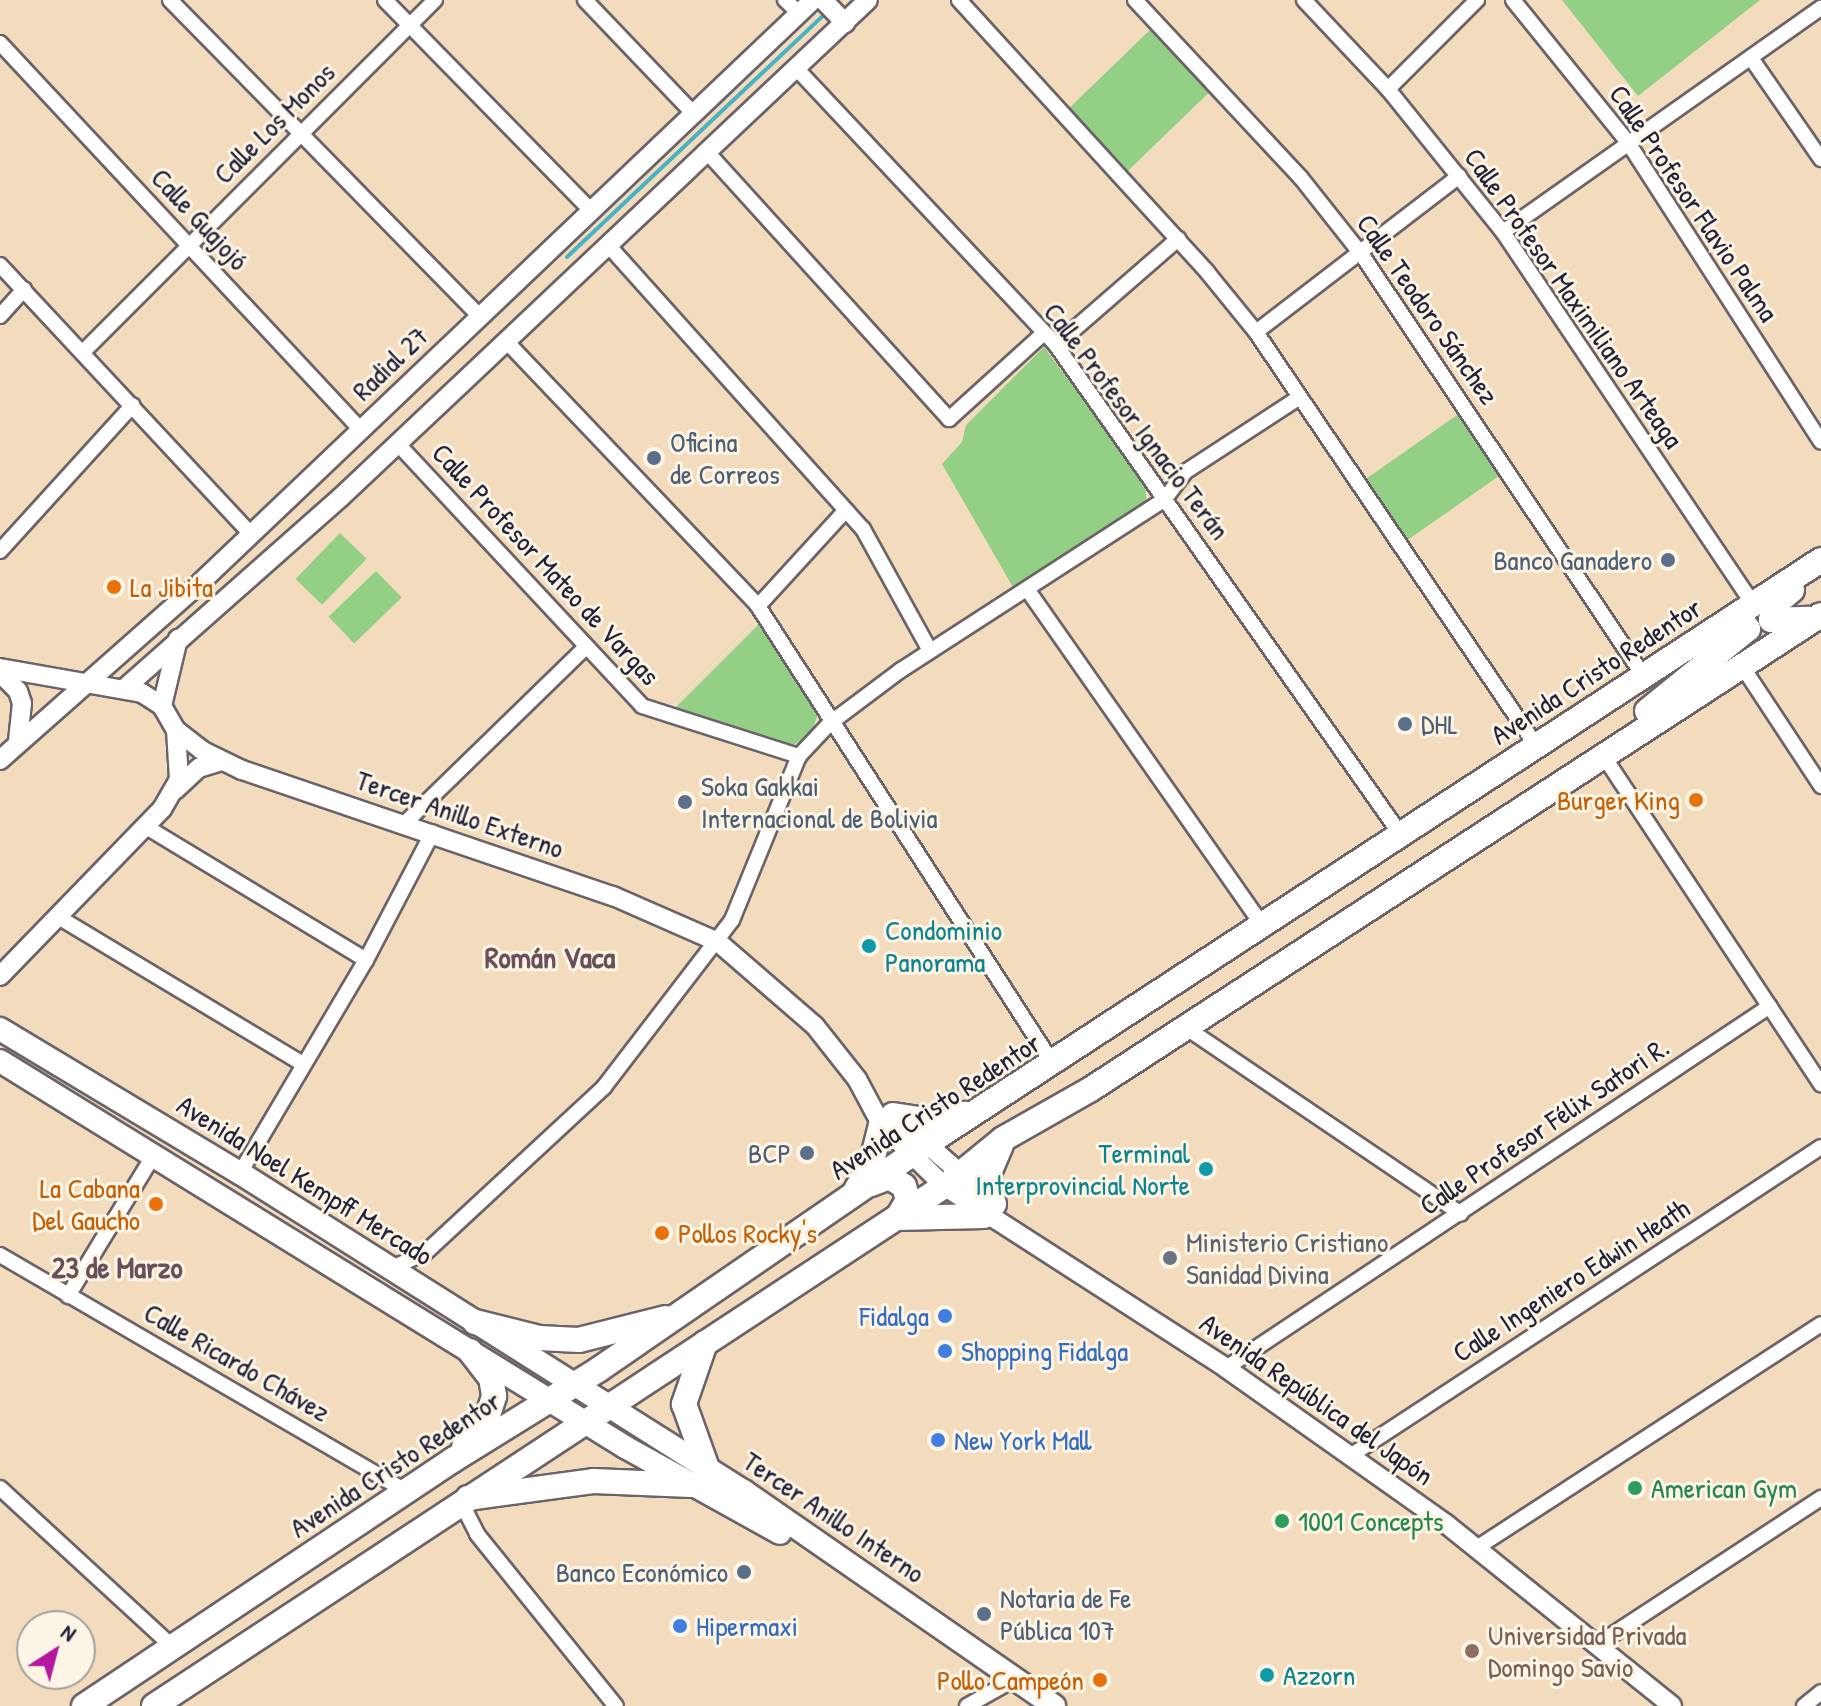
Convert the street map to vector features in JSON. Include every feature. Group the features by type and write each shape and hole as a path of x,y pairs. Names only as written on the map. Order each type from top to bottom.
{"main road":[{"name":"Avenida Cristo Redentor","path":"84,1706 453,1460 577,1384 918,1150 1821,560"},
{"path":"1820,616 1782,624 1771,620 1769,612 1821,571"},
{"path":"154,1706 897,1217 952,1180 1003,1139 1185,1027 1820,616"},
{"path":"1612,749 1644,713 1748,629 1733,621 1708,633"},
{"name":"Avenida Noel Kempff Mercado","path":"0,1029 240,1173 577,1384"},
{"path":"6,1064 25,1044"},
{"name":"Avenida Noel Kempff Mercado","path":"6,1064 552,1400"},
{"path":"979,1111 964,1131 966,1140 982,1147 1003,1139"},
{"path":"862,1190 887,1119 931,1121 979,1111"},
{"path":"897,1217 989,1210 987,1178 1003,1139"},
{"path":"862,1190 889,1177 904,1186 908,1200 897,1217"},
{"path":"475,1322 539,1338 579,1340 683,1313"},
{"path":"463,1500 593,1481 699,1476 684,1404 705,1343"},
{"path":"453,1460 479,1429 494,1396 491,1378 470,1351"},
{"name":"Tercer Anillo Interno","path":"577,1384 763,1522 1036,1706"},
{"name":"Tercer Anillo Interno","path":"552,1400 586,1421 699,1476 1054,1706"},
{"path":"105,1706 173,1647"}],"street":[{"path":"170,0 479,315"},
{"path":"385,0 591,210"},
{"name":"Calle Los Monos","path":"83,352 299,132 435,0"},
{"path":"585,0 693,113"},
{"name":"Radial 27","path":"0,760 60,703 88,686 361,430 693,113 792,7 813,0"},
{"path":"823,0 841,19"},
{"path":"125,688 353,486 708,153 796,68 841,19 868,0"},
{"path":"959,0 1178,239 1256,332 1537,747"},
{"name":"Calle Teodoro Sánchez","path":"1135,0 1301,178 1362,255 1643,675"},
{"name":"Calle Profesor Maximiliano Arteaga","path":"1304,0 1388,89 1503,232 1753,604"},
{"path":"1388,89 1477,0"},
{"name":"Calle Profesor Flavio Palma","path":"1513,0 1629,144 1821,442"},
{"path":"1503,232 1821,8"},
{"name":"Calle Guajojó","path":"0,43 361,430"},
{"path":"1751,58 1821,159"},
{"name":"Calle Profesor Ignacio Terán","path":"796,68 1056,345 1401,835"},
{"path":"708,153 949,419 1044,333"},
{"path":"1256,332 1362,255 1459,176"},
{"path":"1056,345 1178,239"},
{"path":"608,245 863,529 930,651"},
{"path":"0,265 250,533"},
{"path":"0,316 24,289"},
{"path":"506,341 758,606 829,724 1053,1064"},
{"path":"390,1269 425,1253 604,1087 701,956 718,942 732,920 799,756 829,724 930,651 1164,500 1185,472 1300,397"},
{"path":"0,551 133,405"},
{"path":"361,430 365,450 392,448"},
{"name":"Calle Profesor Mateo de Vargas","path":"392,448 584,649 654,713 799,756"},
{"path":"333,456 355,464 353,486"},
{"path":"758,606 846,510"},
{"path":"1027,589 1263,926"},
{"path":"0,670 88,686 125,688 162,706 179,637 171,624 186,595"},
{"path":"406,822 584,649"},
{"path":"1742,666 1821,786"},
{"path":"0,670 18,691 22,703 18,742"},
{"name":"Tercer Anillo Externo","path":"162,706 176,730 222,761 406,822 655,911 718,942 815,1026 887,1119 918,1150 989,1210 1034,1240"},
{"path":"175,790 181,758 176,730"},
{"path":"1612,749 1821,1084"},
{"path":"0,976 148,828 175,790 199,768 222,761"},
{"path":"148,828 366,960"},
{"path":"240,1173 301,1063 366,960 433,832"},
{"path":"60,918 301,1063"},
{"name":"Calle Profesor Félix Satori R.","path":"1226,1368 1770,1006"},
{"path":"1185,1027 1461,1214"},
{"name":"Calle Ingeniero Edwin Heath","path":"1350,1456 1821,1147"},
{"path":"68,1296 155,1153"},
{"name":"Avenida República del Japón","path":"1034,1240 1226,1368 1478,1547 1672,1706"},
{"path":"424,1291 425,1253"},
{"name":"Calle Ricardo Chávez","path":"0,1255 406,1491"},
{"path":"1478,1547 1821,1324"},
{"path":"0,1488 173,1647"},
{"path":"1598,1644 1821,1498"},
{"path":"463,1500 477,1534 616,1706"},
{"path":"434,1520 477,1534"},
{"path":"967,1706 1006,1684"},
{"path":"1804,1706 1821,1692"}],"green space":[{"path":"1562,0 1760,0 1638,96"},
{"path":"1151,29 1211,91 1128,171 1068,109"},
{"path":"1044,347 1145,483 1147,507 1014,589 942,464 962,442 966,425"},
{"path":"1460,413 1502,474 1408,540 1366,479"},
{"path":"340,533 367,559 322,605 296,579"},
{"path":"376,571 402,598 354,643 329,617"},
{"path":"759,624 818,714 812,731 794,745 675,708"}],"waterway":[{"path":"567,257 827,12"}],"place":[{"name":"Oficina de Correos","path":"654,458"},
{"name":"Banco Ganadero","path":"1668,560"},
{"name":"La Jibita","path":"114,587"},
{"name":"DHL","path":"1405,724"},
{"name":"Burger King","path":"1696,800"},
{"name":"Soka Gakkai Internacional de Bolivia","path":"685,802"},
{"name":"Condominio Panorama","path":"869,946"},
{"name":"BCP","path":"807,1153"},
{"name":"Terminal Interprovincial Norte","path":"1206,1169"},
{"name":"La Cabana Del Gaucho","path":"156,1204"},
{"name":"Pollos Rocky's","path":"662,1233"},
{"name":"Ministerio Cristiano Sanidad Divina","path":"1170,1258"},
{"name":"Fidalga","path":"945,1316"},
{"name":"Shopping Fidalga","path":"945,1351"},
{"name":"New York Mall","path":"938,1440"},
{"name":"American Gym","path":"1635,1488"},
{"name":"1001 Concepts","path":"1282,1521"},
{"name":"Banco Económico","path":"744,1572"},
{"name":"Notaria de Fe Pública 107","path":"984,1614"},
{"name":"Hipermaxi","path":"680,1626"},
{"name":"Universidad Privada Domingo Savio","path":"1472,1651"},
{"name":"Azzorn","path":"1267,1675"},
{"name":"Pollo Campeón","path":"1100,1680"}],"district":[{"name":"Román Vaca","path":"550,957"},
{"name":"23 de Marzo","path":"117,1267"}]}
